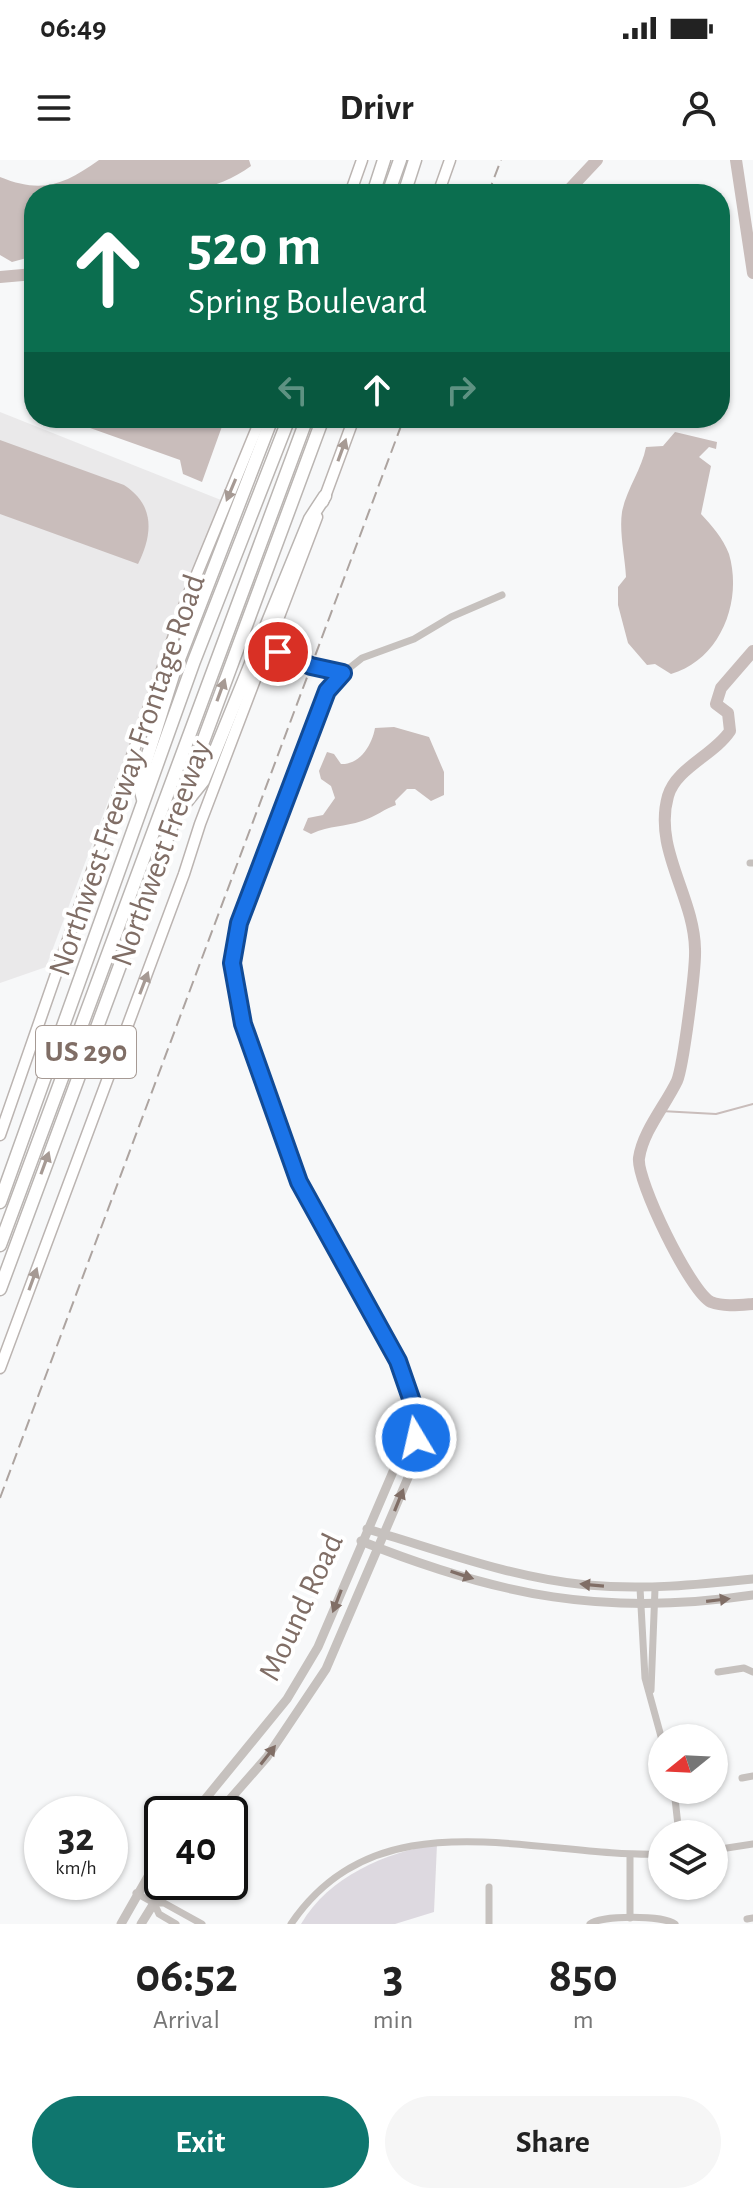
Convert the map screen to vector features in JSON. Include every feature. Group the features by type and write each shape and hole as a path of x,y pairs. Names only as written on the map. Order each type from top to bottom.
{"highway":[{"path":"376,184 384,161"},
{"path":"391,184 399,162"},
{"path":"407,184 415,162"},
{"path":"143,800 139,783 153,735 268,428"},
{"name":"Northwest Freeway","path":"0,1202 143,800 230,564 285,428"},
{"path":"0,1245 303,428"},
{"name":"Northwest Freeway","path":"0,1289 319,428"},
{"path":"175,815 203,781 310,519 325,496"}],"main road":[{"path":"353,184 361,162"},
{"path":"442,184 449,164"},
{"name":"Northwest Freeway Frontage Road","path":"0,1135 187,598 257,428"},
{"path":"0,1368 266,646 350,428"}],"street":[{"path":"239,923 327,691 362,658 414,639 451,617 502,595"},
{"path":"266,646 311,666 343,673"},
{"name":"Mound Road","path":"233,1796 267,1757 326,1669 410,1473 416,1438 415,1410 398,1361 313,1210 290,1160 243,1024 233,983 232,963 239,923"},
{"name":"Mound Road","path":"207,1796 292,1691 318,1647 398,1460 402,1411 410,1399"},
{"path":"367,1529 505,1570 584,1585 655,1589 753,1579"},
{"path":"361,1541 541,1597 655,1606 753,1595"},
{"path":"640,1588 643,1665 658,1724"},
{"path":"651,1696 655,1589"},
{"path":"718,1672 744,1668 753,1672"},
{"path":"742,1778 753,1776"},
{"path":"291,1924 337,1876 374,1856 406,1846 458,1840 648,1854"},
{"path":"728,1848 753,1844"},
{"path":"630,1855 630,1918"},
{"path":"121,1924 144,1880"},
{"path":"489,1887 489,1924"},
{"path":"136,1893 154,1903 164,1903 202,1924"},
{"path":"141,1924 156,1900"},
{"path":"154,1903 159,1914 176,1924"},
{"path":"591,1923 630,1918 675,1923"}],"shaded area":[{"path":"99,160 249,160 251,166 216,184 52,184 75,176"},
{"path":"0,177 24,184 24,259 12,262 0,255"},
{"path":"0,412 24,422 24,428 40,428 221,500 46,967 0,983"},
{"path":"90,428 221,428 202,482 183,474 180,460"},
{"path":"675,432 717,442 716,449 709,447 699,457 711,466 701,514 729,554 733,591 724,627 715,643 688,667 671,674 655,664 647,665 628,643 618,605 618,587 626,577 621,520 627,496 646,447 663,446"},
{"path":"0,440 124,485 134,493 146,511 148,521 146,542 138,564 0,514"},
{"path":"394,727 429,737 444,772 444,795 431,801 415,789 407,789 395,801 396,805 367,819 311,834 303,830 308,818 323,815 335,798 331,786 321,779 319,771 327,752 334,754 341,764 354,761 368,747 375,728"},
{"path":"437,1844 434,1912 395,1924 301,1924 327,1893 360,1869 398,1854"}],"waterway":[{"path":"574,184 597,160"},
{"path":"736,160 753,273"},
{"path":"0,277 24,275"},
{"path":"753,651 721,688 716,704 728,713 730,731 679,777 668,796 666,835 693,929 695,960 680,1072 645,1138 639,1158 646,1189 666,1235 702,1294 716,1304 753,1304"},
{"path":"661,1111 716,1114 753,1104"}],"railway":[{"path":"492,184 501,160"},
{"path":"0,1498 400,428"}],"route":[{"path":"278,652 311,666 343,673 327,691 239,923 232,963 233,983 243,1024 290,1160 313,1210 398,1361 415,1410 416,1438"}]}
